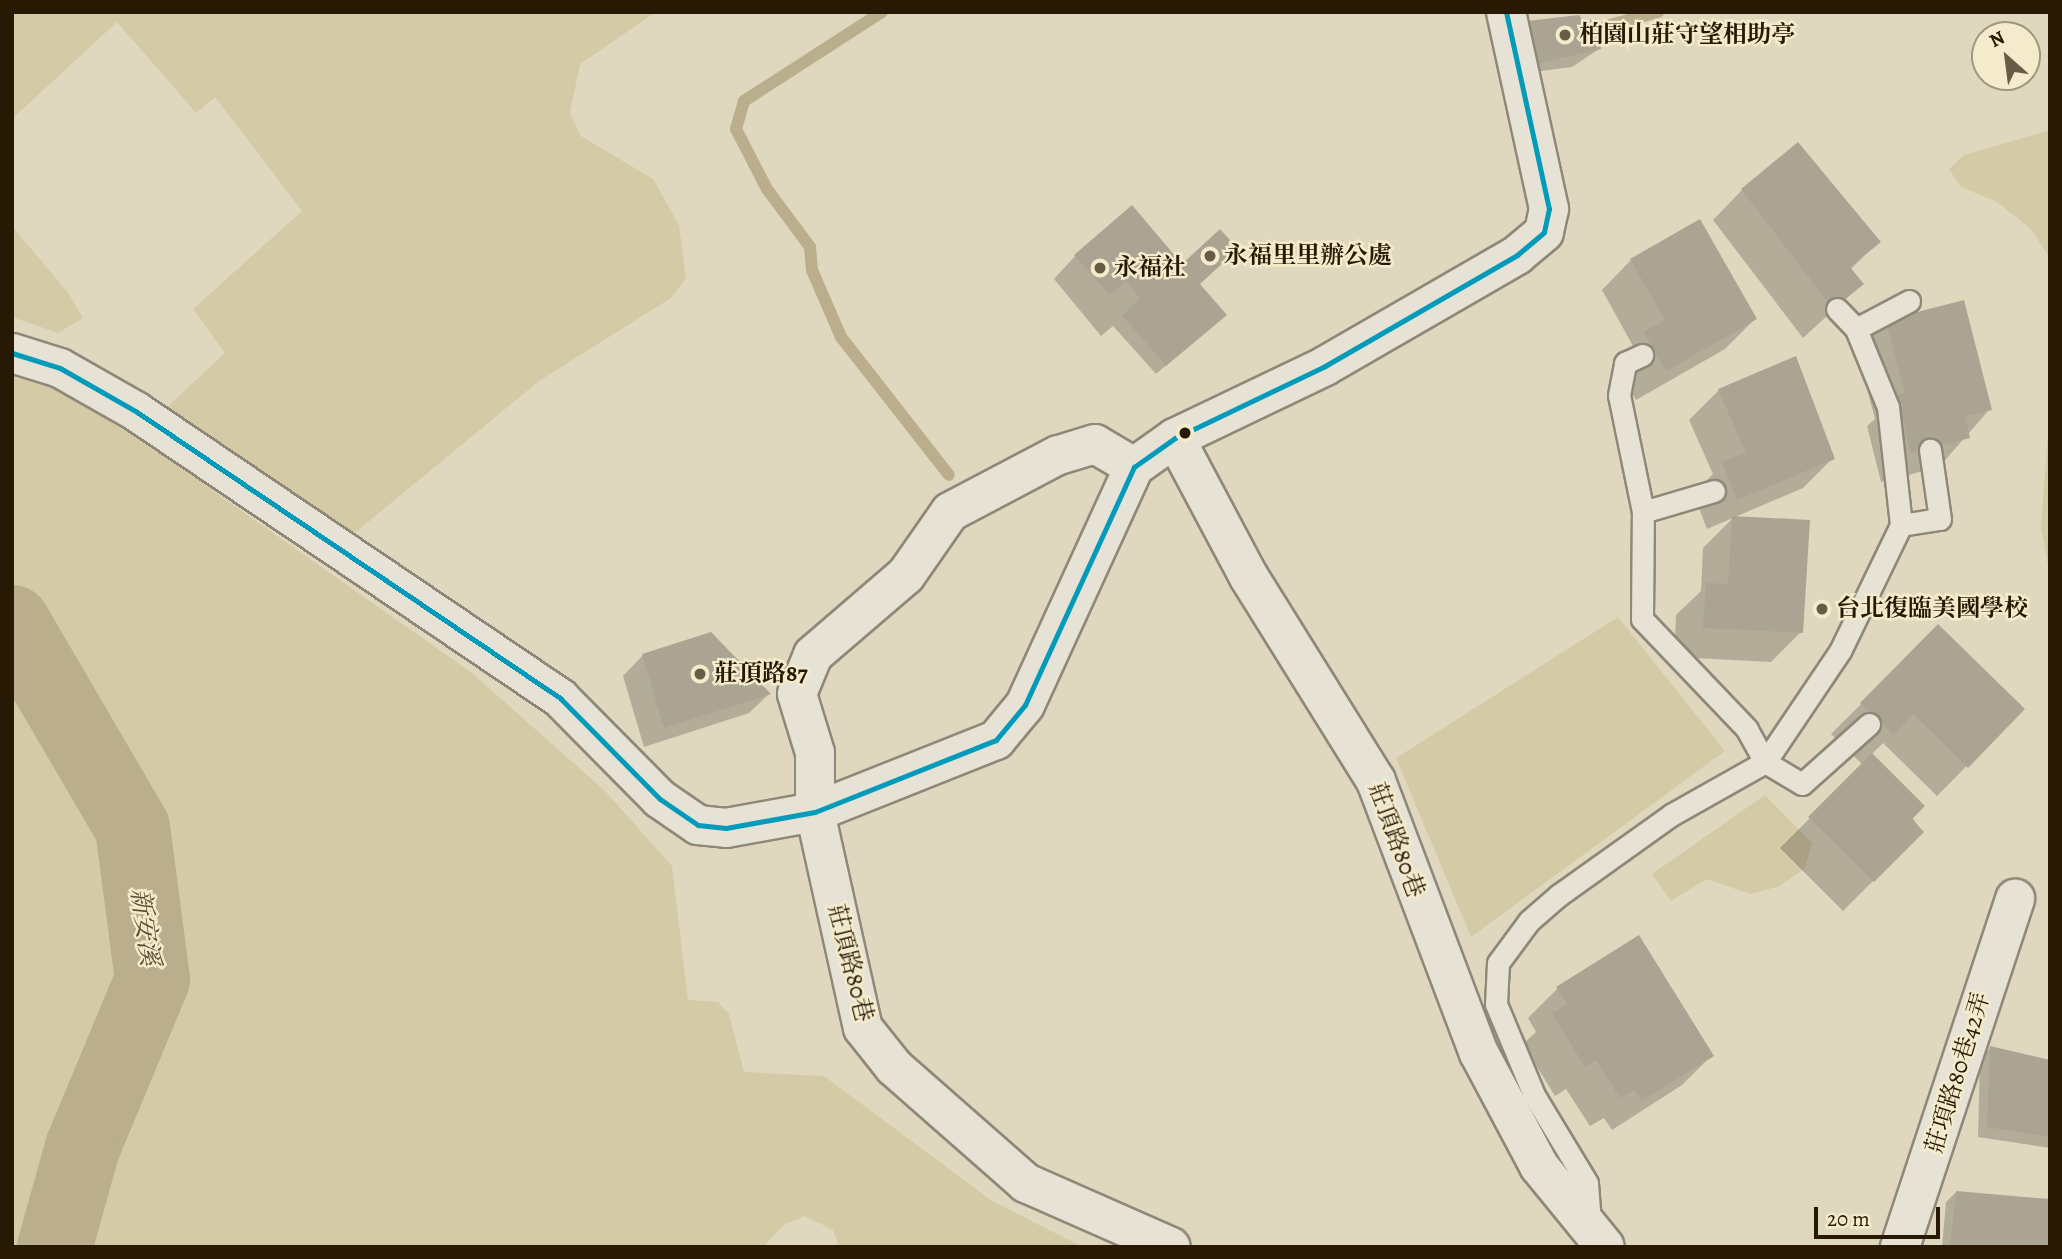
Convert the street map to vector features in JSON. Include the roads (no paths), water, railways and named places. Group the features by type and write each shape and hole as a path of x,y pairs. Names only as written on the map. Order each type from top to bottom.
{"street":[{"path":"12,353 60,368 137,412 560,698 660,799 698,825 726,828 815,811 996,740 1025,705 1134,467 1175,438 1325,366 1517,255 1544,232 1549,209 1506,12"},
{"name":"莊頂路80巷","path":"1175,438 1243,567 1376,781 1479,1054 1539,1166 1597,1236"},
{"name":"莊頂路80巷","path":"1134,467 1095,444 1058,455 950,512 906,575 813,654 797,694 815,752 815,811 863,1028 887,1057 1026,1183 1171,1247"},
{"name":"莊項路80巷42弄","path":"1900,1247 2015,899"}],"lane":[{"path":"1856,329 1909,301"},
{"path":"1597,1236 1587,1183 1534,1095 1496,1004 1498,963 1529,921 1559,895 1671,815 1765,762 1840,651 1901,525 1888,407 1856,329 1837,309"},
{"path":"1642,355 1625,363 1619,395 1643,512 1642,619 1747,729 1765,762 1801,784 1869,724"},
{"path":"1901,525 1940,519 1930,450"},
{"path":"1643,512 1714,491"}],"waterway":[{"path":"882,12 744,101 736,129 767,189 810,247 812,270 841,337 949,475"},
{"path":"1606,26 1658,12"},
{"name":"新安溪","path":"12,622 132,827 152,979 82,1147 54,1247"}],"place":[{"name":"柏園山莊守望相助亭","path":"1565,35"},
{"name":"永福里里辦公處","path":"1210,256"},
{"name":"永福社","path":"1100,268"},
{"name":"台北復臨美國學校","path":"1822,609"},
{"name":"莊頂路87","path":"700,674"}]}
